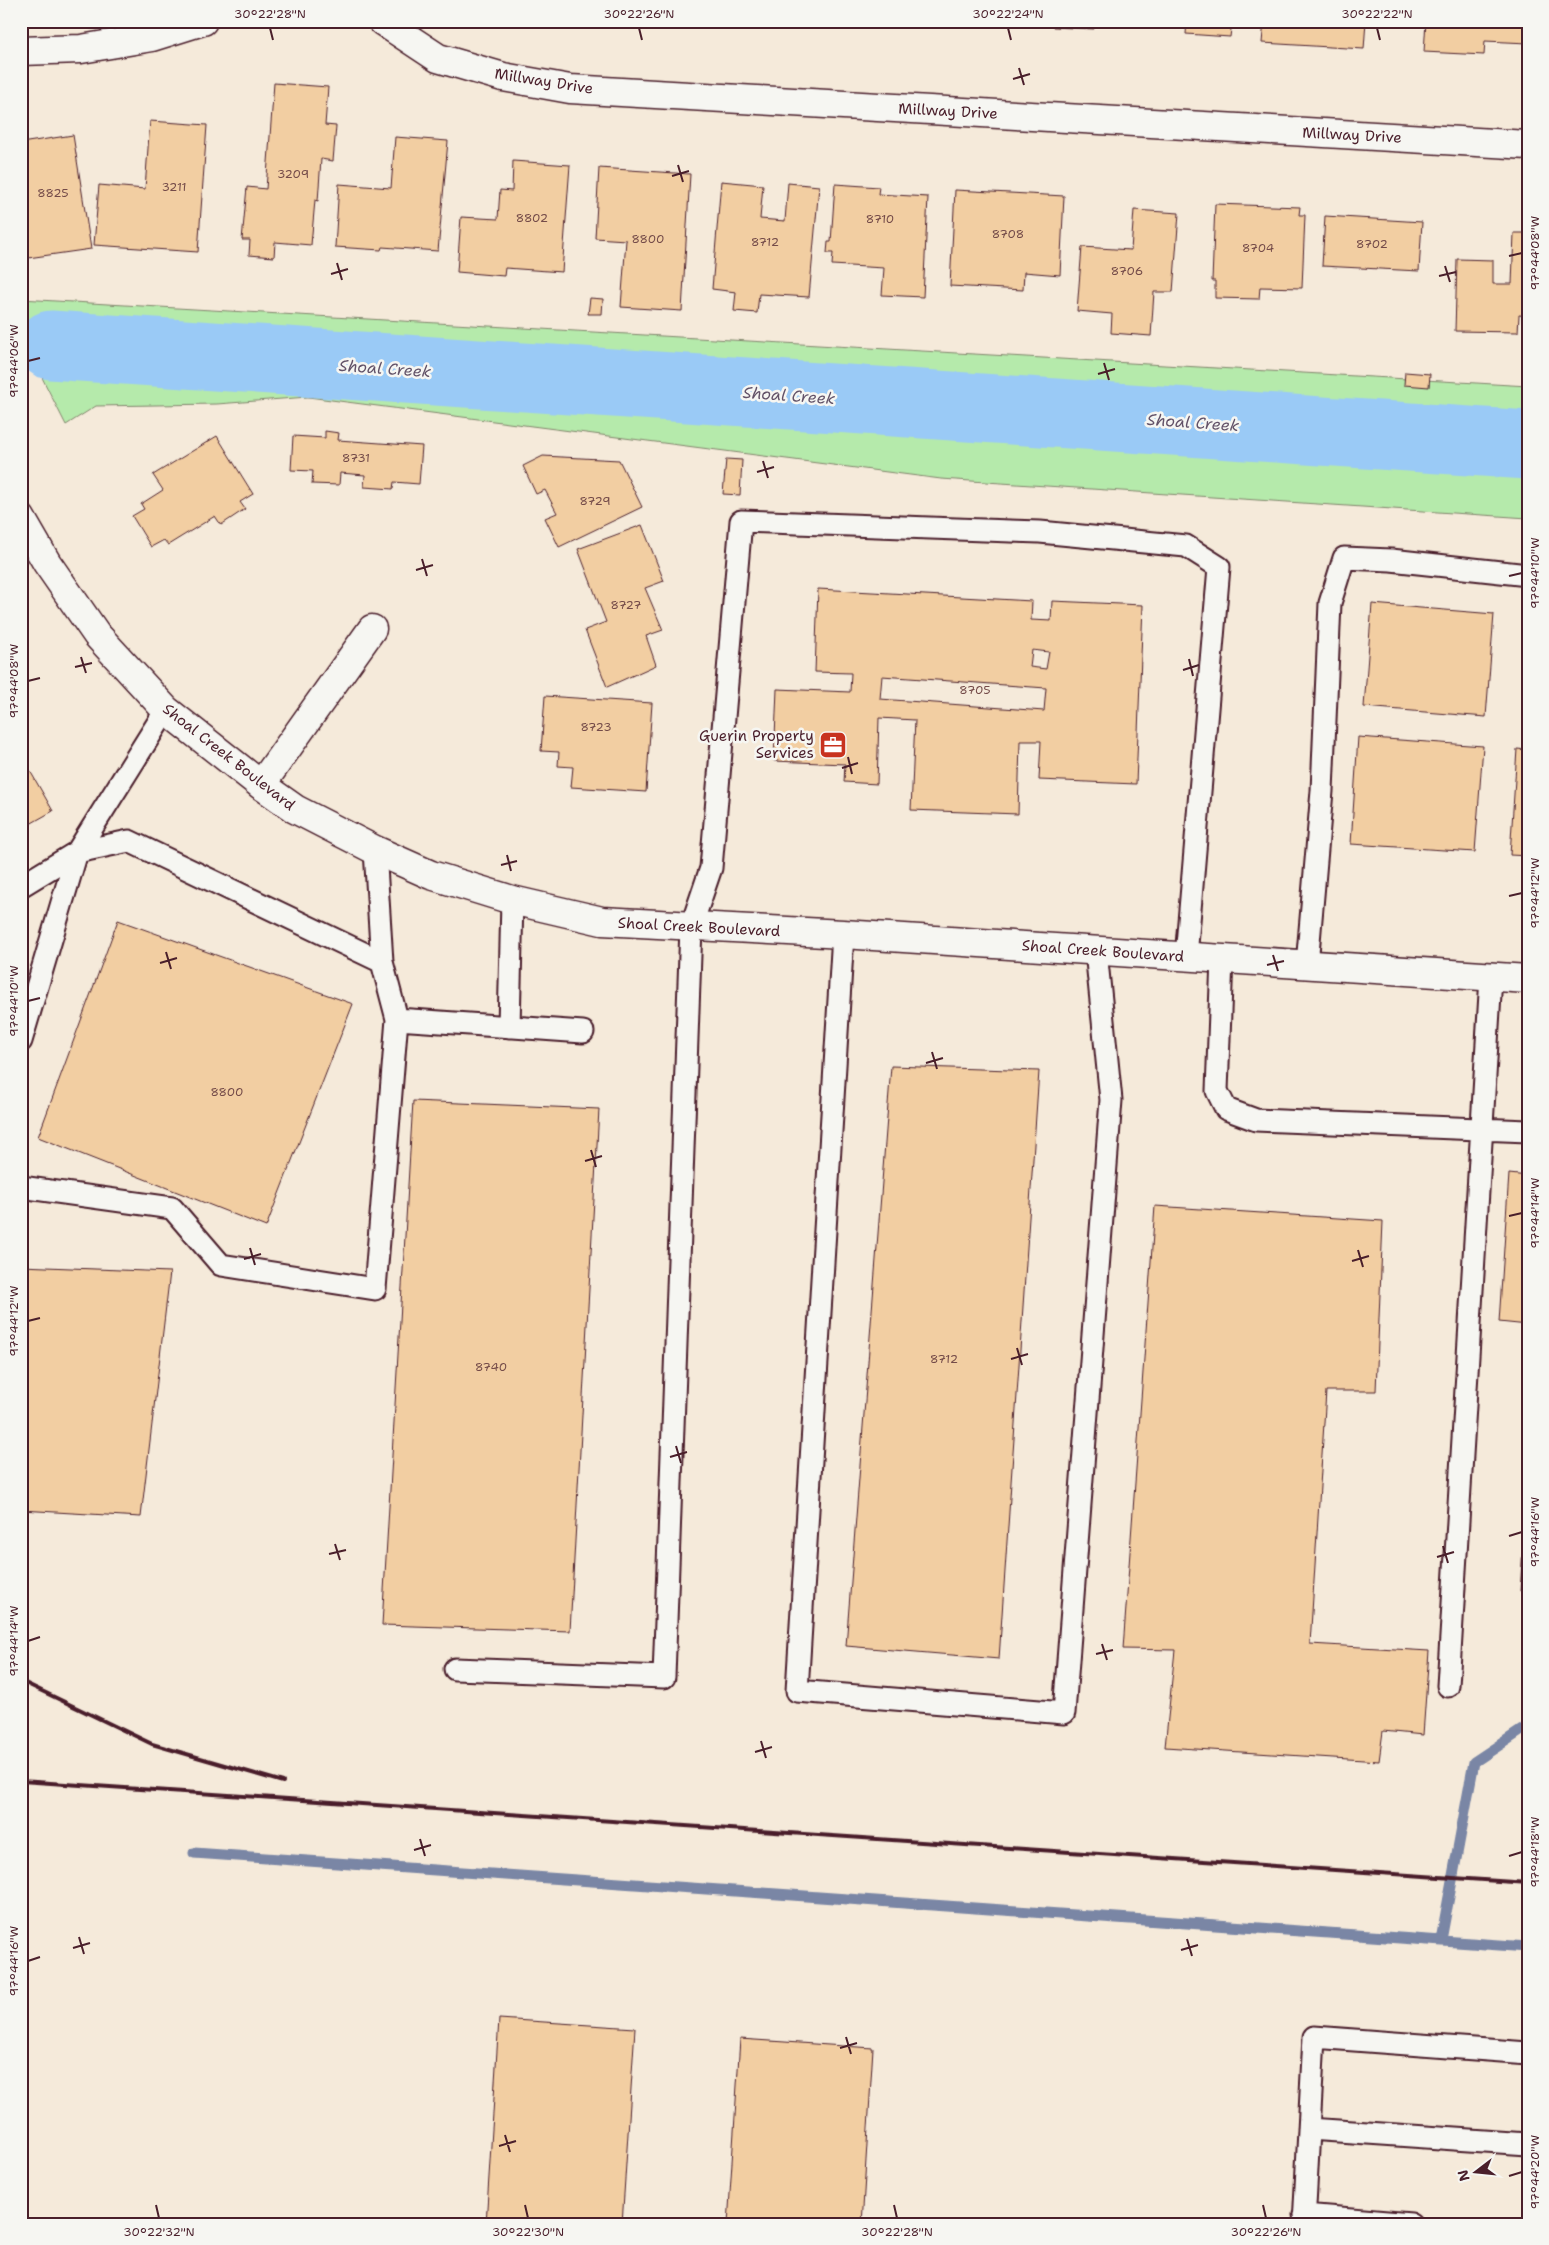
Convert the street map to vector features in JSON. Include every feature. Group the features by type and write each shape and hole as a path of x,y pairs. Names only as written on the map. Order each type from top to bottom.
{"street":[{"path":"21,51 81,49 152,37 203,21"},
{"name":"Millway Drive","path":"382,21 438,58 503,77 570,89 1528,145"},
{"name":"Shoal Creek Boulevard","path":"21,518 47,564 97,635 166,710 260,785 295,809 376,850 431,875 512,900 602,921 843,934 1528,979"},
{"path":"260,785 372,628"}],"lane":[{"path":"455,1669 664,1677 691,927 712,868 741,521 1040,532 1186,546 1219,567 1186,957"},
{"path":"1307,965 1322,791 1330,603 1344,558 1391,560 1528,575"},
{"path":"21,1041 77,852 166,710"},
{"path":"21,886 77,852 129,840 382,962"},
{"path":"21,1187 172,1208 222,1265 374,1289 397,1019 382,962 376,850"},
{"path":"509,1027 512,900"},
{"path":"843,934 797,1691 1064,1713 1111,1100 1096,951"},
{"path":"1222,959 1217,1091 1226,1110 1256,1120 1528,1131"},
{"path":"1448,1686 1491,977"},
{"path":"397,1019 583,1032"},
{"path":"1411,2224 1304,2219 1314,2037 1528,2053"},
{"path":"1309,2129 1528,2144"}],"green space":[{"path":"21,299 1528,386 1528,518 941,479 308,397 217,404 96,406 66,425 21,336"}],"building":[{"path":"939,21 959,21 959,25"},
{"path":"1053,21 1094,21 1094,29 1053,27"},
{"path":"1187,21 1232,21 1230,37 1186,34"},
{"path":"1264,21 1366,21 1364,49 1262,43"},
{"path":"1426,21 1528,21 1528,43 1485,41 1484,55 1424,52"},
{"path":"274,83 328,87 325,125 336,126 333,161 321,159 318,201 315,200 311,245 275,242 274,257 249,255 250,240 242,240 247,187 266,189"},
{"path":"150,121 207,125 198,252 94,245 99,185 145,189"},
{"path":"73,135 91,249 21,259 21,203 26,202 23,183 21,184 21,143"},
{"path":"395,137 448,141 438,251 382,247 381,250 335,247 339,184 391,188"},
{"path":"513,161 570,165 562,272 505,268 504,276 457,272 461,217 498,219 500,190 512,191"},
{"path":"599,168 690,174 682,311 621,307 626,240 595,238"},
{"path":"721,181 763,185 760,219 785,221 788,183 819,186 809,297 759,294 757,313 734,311 736,292 712,289"},
{"path":"835,184 879,187 878,194 928,197 923,297 882,295 884,268 832,265 833,253 827,253 828,242 831,242"},
{"path":"955,190 1064,196 1060,275 1024,272 1023,290 950,286"},
{"path":"1215,204 1300,207 1299,215 1305,215 1302,288 1260,287 1259,299 1215,298 1215,281 1212,281"},
{"path":"1134,210 1179,213 1173,292 1154,292 1151,336 1111,333 1112,314 1077,311 1082,247 1131,250"},
{"path":"1325,216 1422,222 1419,271 1322,266"},
{"path":"1514,233 1528,233 1528,316 1519,315 1518,332 1455,331 1457,259 1493,260 1493,284 1512,284"},
{"path":"590,298 603,299 602,314 588,314"},
{"path":"1405,372 1430,374 1429,387 1404,385"},
{"path":"325,431 339,433 338,440 422,446 419,484 394,482 393,489 364,487 365,475 340,473 339,485 312,484 313,471 291,470 293,436 325,438"},
{"path":"217,436 253,494 240,502 245,509 221,525 215,516 168,545 164,540 151,547 132,516 144,509 141,504 163,490 153,475"},
{"path":"543,456 619,460 642,507 559,547 545,518 557,513 545,490 536,494 523,466"},
{"path":"726,459 742,460 740,495 723,494"},
{"path":"642,525 664,581 645,588 663,630 646,636 656,665 607,687 585,630 606,622 578,549"},
{"path":"818,589 1032,601 1031,620 1051,621 1052,601 1143,605 1136,784 1039,780 1041,741 1020,741 1018,814 911,810 915,720 879,718 877,784 844,782 845,764 774,761 777,689 850,692 851,673 815,672","holes":["1032,650 1049,652 1046,669 1030,667","882,676 1046,688 1044,711 880,699"]},
{"path":"1372,604 1494,614 1486,717 1364,707"},
{"path":"1528,669 1528,711 1525,711"},
{"path":"545,696 652,703 646,792 571,787 573,767 558,766 559,752 541,751"},
{"path":"1358,737 1483,746 1475,852 1351,844"},
{"path":"1517,749 1528,750 1528,856 1510,855"},
{"path":"21,755 53,811 21,829"},
{"path":"118,920 353,1004 266,1227 38,1137"},
{"path":"891,1066 1039,1071 999,1659 846,1646"},
{"path":"413,1101 599,1109 570,1631 382,1625"},
{"path":"1509,1174 1528,1176 1528,1325 1499,1322"},
{"path":"1155,1206 1383,1221 1376,1391 1326,1391 1310,1644 1429,1651 1423,1735 1383,1731 1379,1761 1165,1747 1175,1650 1123,1649"},
{"path":"21,1266 170,1272 141,1517 21,1510"},
{"path":"1528,1472 1528,1591 1520,1591"},
{"path":"499,2019 635,2028 622,2224 486,2224"},
{"path":"740,2039 873,2048 862,2224 728,2224"}],"waterway":[{"name":"Shoal Creek","path":"51,345 1528,445"},
{"path":"1441,1940 1474,1762 1528,1726"},
{"path":"194,1853 1528,1947"}],"railway":[{"path":"21,1681 152,1744 283,1782"},
{"path":"21,1781 1528,1883"}],"place":[{"name":"Guerin Property Services","path":"833,745"}]}
